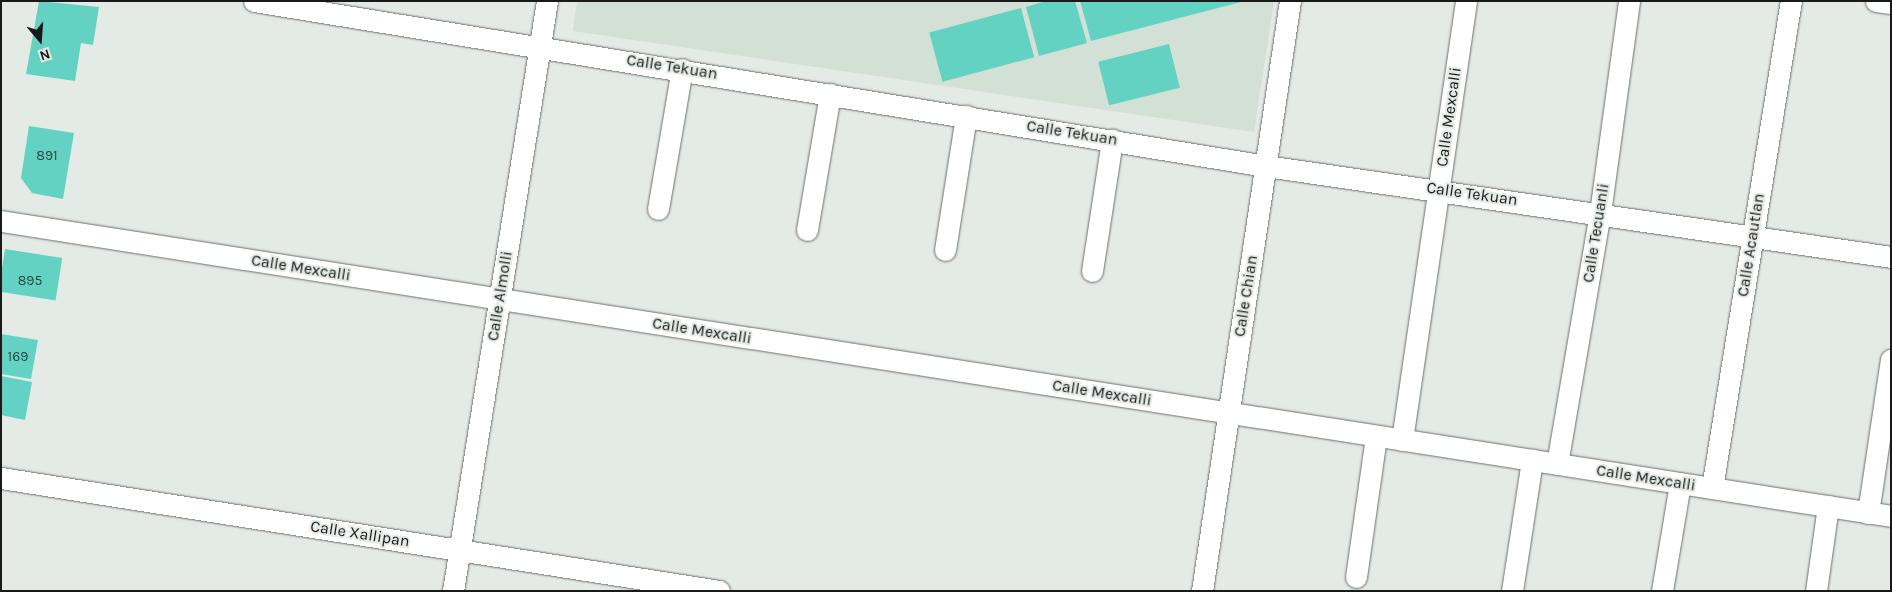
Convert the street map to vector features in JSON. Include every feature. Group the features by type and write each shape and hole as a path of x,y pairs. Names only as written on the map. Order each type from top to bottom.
{"street":[{"name":"Calle Tekuan","path":"254,1 682,69 1266,166 1439,189 1891,257"},
{"name":"Calle Almolli","path":"453,591 547,1"},
{"name":"Calle Chian","path":"1202,591 1290,1"},
{"name":"Calle Mexcalli","path":"1402,440 1466,1"},
{"name":"Calle Tecuanli","path":"1556,464 1600,213 1629,1"},
{"name":"Calle Acautlan","path":"1712,488 1791,1"},
{"path":"1876,1 1891,4"},
{"path":"658,209 682,69"},
{"path":"807,230 830,94"},
{"path":"945,250 966,116"},
{"path":"1092,271 1112,140"},
{"name":"Calle Mexcalli","path":"1,221 1891,516"},
{"path":"1868,513 1891,360"},
{"path":"1356,577 1376,436"},
{"path":"1512,591 1532,460"},
{"name":"Calle Xallipan","path":"1,478 718,591"},
{"path":"1662,591 1680,484"},
{"path":"1816,591 1828,506"}],"shaded area":[{"path":"577,1 1274,1 1254,132 573,31"}],"building":[{"path":"39,1 99,7 93,45 81,43 75,81 26,74"},
{"path":"1046,1 1075,1 1087,43 1039,56 1026,7"},
{"path":"1080,1 1240,1 1241,2 1091,41"},
{"path":"1021,8 1034,57 942,82 929,33"},
{"path":"1169,44 1180,88 1109,105 1098,62"},
{"path":"29,126 74,133 63,199 32,193 21,178"},
{"path":"5,249 62,258 56,301 1,292 1,274"},
{"path":"1,334 38,340 31,379 1,374"},
{"path":"1,376 32,382 25,420 1,415"}]}
